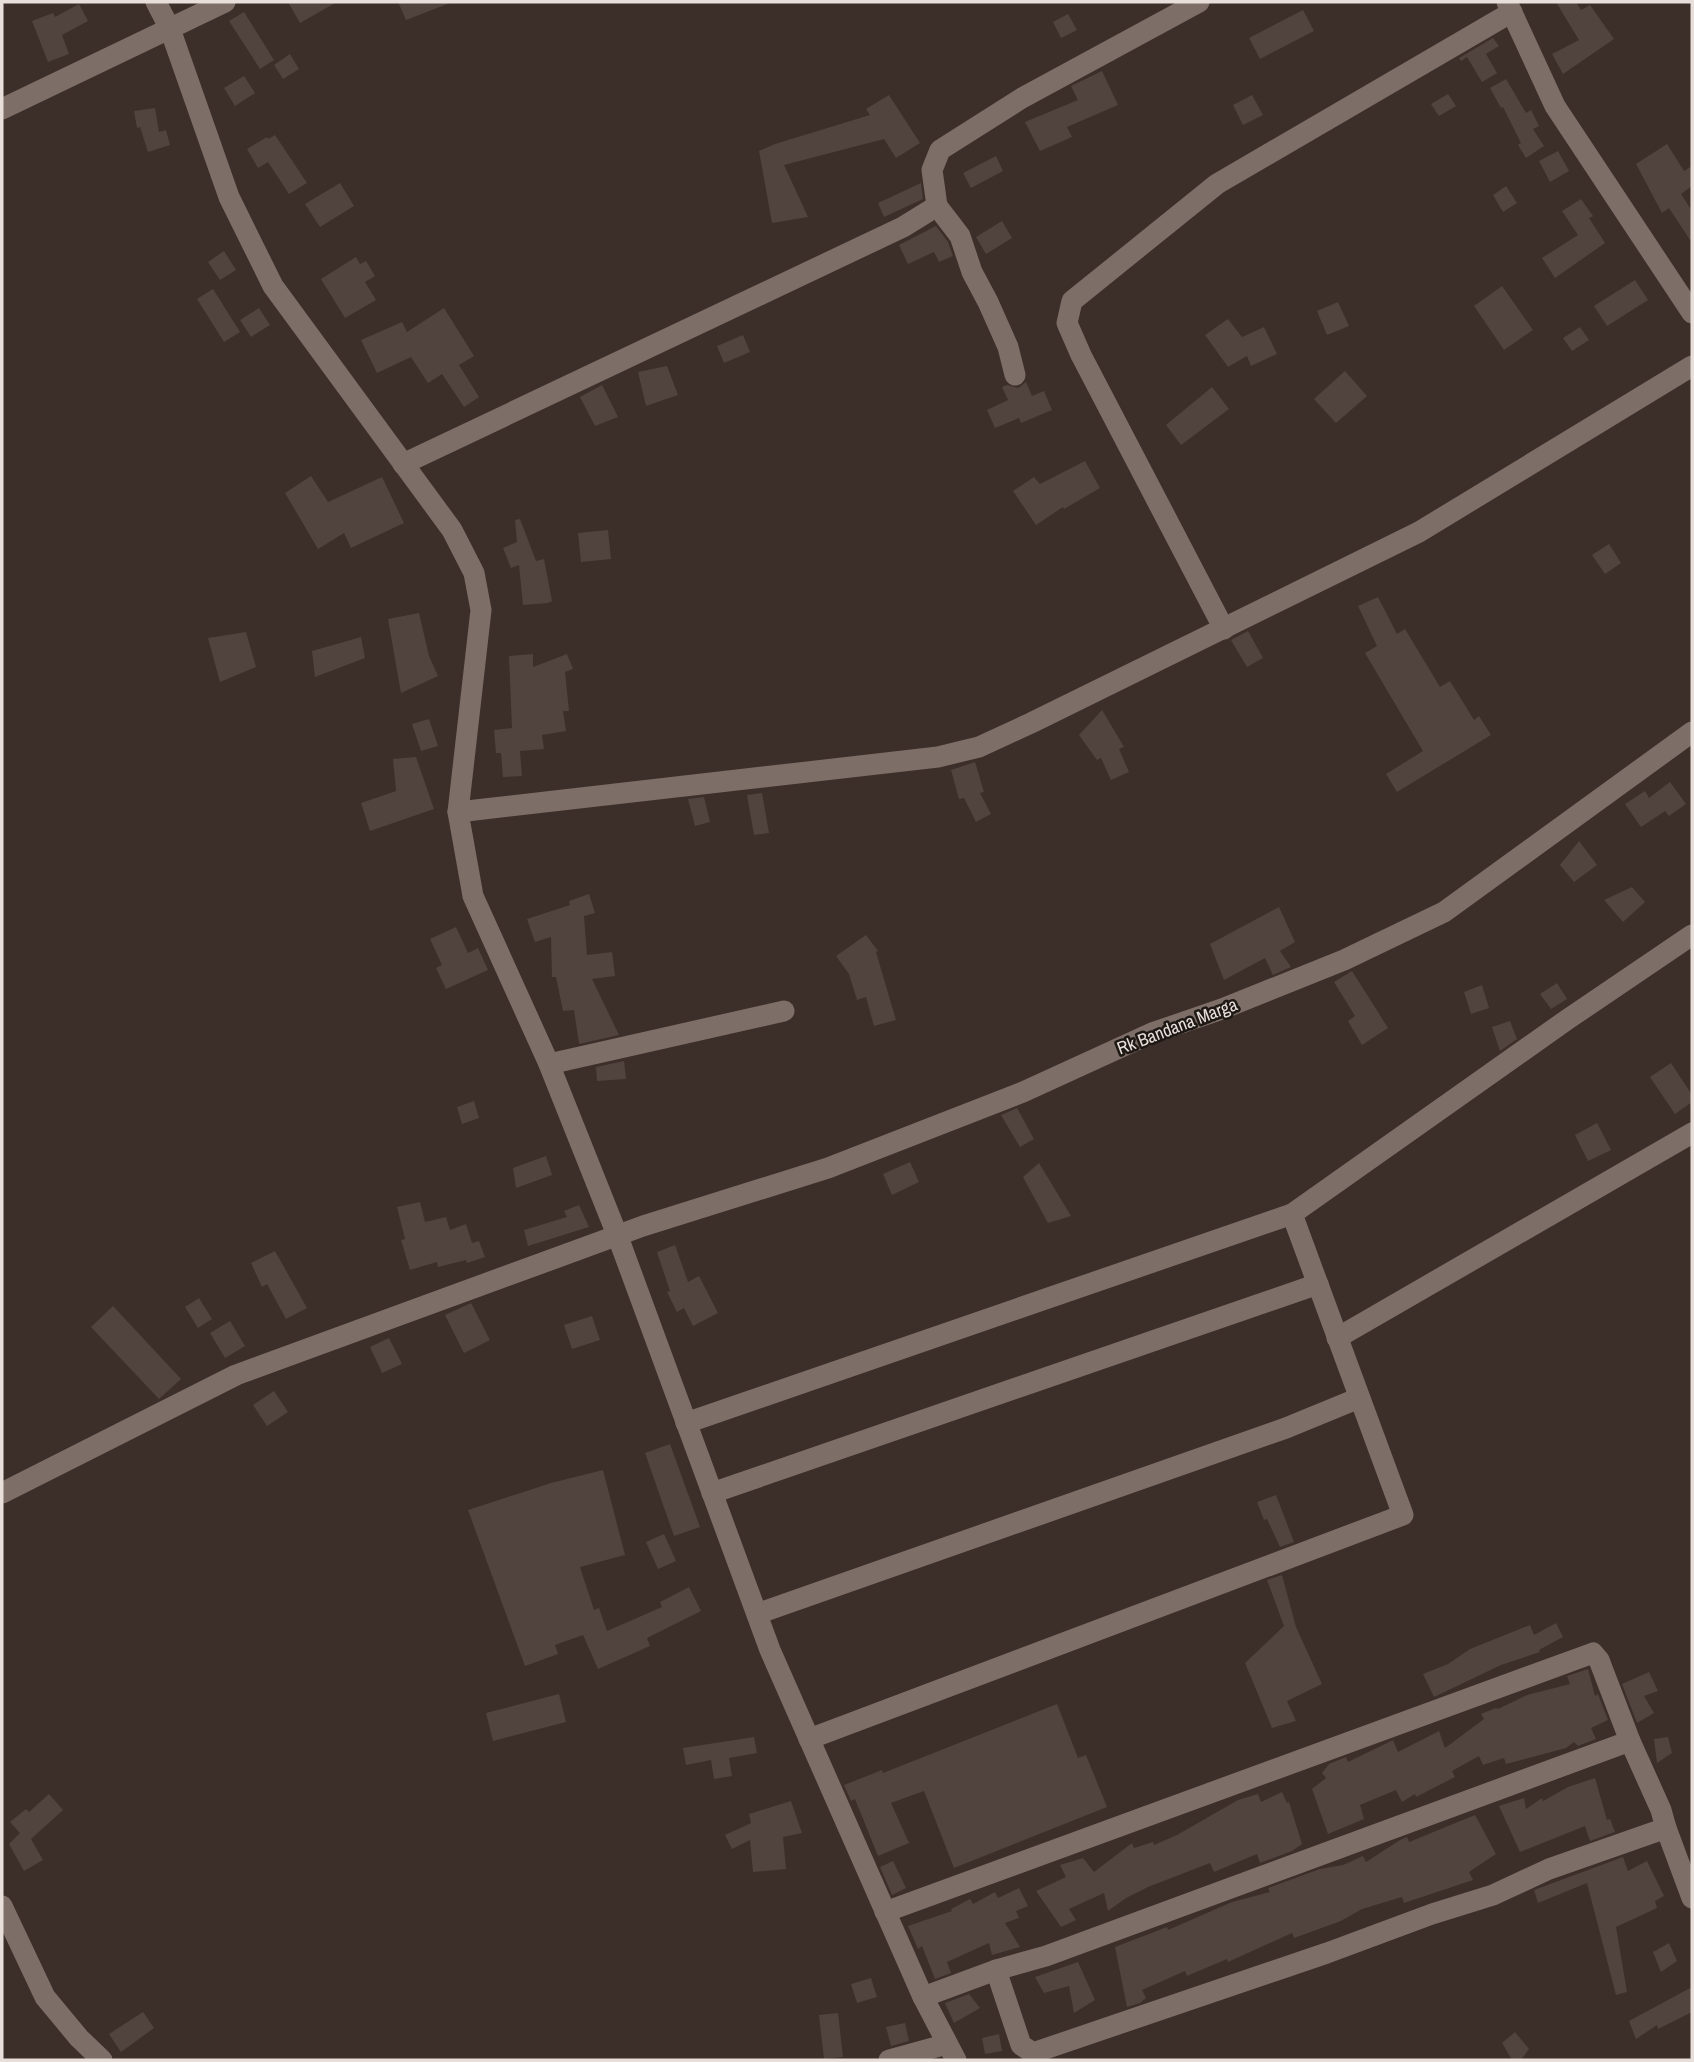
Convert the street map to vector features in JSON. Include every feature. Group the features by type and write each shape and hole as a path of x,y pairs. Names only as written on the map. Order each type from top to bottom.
{"street":[{"path":"156,2 170,29 229,197 273,286 452,530 474,573 481,610 458,812 473,896 549,1064 618,1237 757,1614 885,1912 951,2052 889,2060"},
{"path":"2,109 225,2"},
{"path":"1014,375 1008,347 972,272 960,236 937,206 932,170 940,150 1022,98 1199,2"},
{"path":"1224,629 1067,323 1073,301 1217,184 1510,7 1555,106 1692,313"},
{"path":"403,464 903,228 937,206"},
{"path":"458,812 938,757 979,747 1419,532 1692,366"},
{"name":"Rk Bandana Marga","path":"2,1493 236,1375 643,1226 828,1168 1023,1092 1152,1032 1222,1009 1344,960 1444,912 1692,732"},
{"path":"686,1423 1292,1214 1692,935"},
{"path":"549,1064 785,1011"},
{"path":"1337,1338 1692,1133"},
{"path":"809,1739 1403,1515 1292,1214"},
{"path":"712,1493 1318,1284"},
{"path":"757,1614 1286,1428 1359,1398"},
{"path":"885,1912 1592,1653 1599,1660 1630,1741 1661,1810 1692,1898"},
{"path":"923,1997 1072,1946 1630,1741"},
{"path":"996,1970 1021,2045 1033,2053 1493,1895 1549,1869 1666,1828"},
{"path":"2,1906 45,1997 79,2038 103,2060"}],"building":[{"path":"288,2 337,2 300,23"},
{"path":"398,2 450,2 450,3 406,20"},
{"path":"1556,2 1576,2 1581,10 1590,5 1614,39 1563,74 1552,54 1579,40"},
{"path":"79,4 88,21 62,35 69,54 48,62 32,21 53,13 55,17"},
{"path":"1303,10 1314,31 1260,59 1249,38"},
{"path":"244,12 274,60 260,69 229,21"},
{"path":"1068,14 1077,30 1061,38 1053,22"},
{"path":"1493,38 1499,46 1486,54 1497,73 1482,82 1467,57 1461,61 1459,58"},
{"path":"290,54 299,69 283,79 274,65"},
{"path":"1102,71 1118,105 1067,127 1072,137 1040,151 1025,122 1078,100 1071,86"},
{"path":"244,76 255,93 235,106 224,88"},
{"path":"1506,79 1526,113 1531,110 1539,126 1533,129 1544,146 1526,158 1503,107 1501,108 1490,88"},
{"path":"1448,94 1456,106 1439,116 1431,104"},
{"path":"889,95 920,143 896,158 884,139 784,165 808,217 772,223 759,151 870,115 866,109"},
{"path":"1252,95 1263,115 1243,125 1233,105"},
{"path":"155,108 159,132 166,130 170,145 148,152 140,127 137,128 134,111"},
{"path":"275,135 307,183 289,194 268,162 258,168 247,149"},
{"path":"1667,144 1684,171 1692,166 1692,186 1681,194 1692,211 1692,243 1669,208 1662,213 1636,164"},
{"path":"1558,151 1569,171 1550,182 1539,161"},
{"path":"996,156 1003,171 971,188 963,173"},
{"path":"340,183 354,206 320,227 305,204"},
{"path":"921,183 923,199 884,217 878,203"},
{"path":"1506,186 1517,203 1503,212 1493,195"},
{"path":"1581,199 1593,216 1589,218 1605,243 1555,278 1542,258 1578,235 1562,211"},
{"path":"1002,221 1012,238 986,254 976,237"},
{"path":"936,226 948,242 953,256 939,262 934,252 908,264 899,245"},
{"path":"224,251 236,270 220,280 208,262"},
{"path":"356,257 360,264 366,261 375,276 365,282 376,300 345,318 321,279"},
{"path":"1635,280 1648,300 1607,326 1594,306"},
{"path":"1502,286 1533,330 1504,350 1474,306"},
{"path":"213,289 240,332 224,342 197,299"},
{"path":"1338,302 1349,326 1327,335 1317,311"},
{"path":"259,308 270,325 251,337 240,320"},
{"path":"444,308 474,356 459,365 479,397 464,407 442,374 428,383 411,357 377,373 361,340 402,322 407,332"},
{"path":"1228,319 1242,337 1264,327 1277,354 1251,366 1247,356 1228,367 1205,335"},
{"path":"1580,327 1589,340 1572,351 1563,338"},
{"path":"743,335 750,352 724,363 717,346"},
{"path":"667,366 678,395 646,406 638,372"},
{"path":"1345,371 1367,396 1336,423 1314,399"},
{"path":"1026,382 1032,396 1044,391 1052,410 1021,423 1019,418 995,428 987,410 1008,400 1002,387 1007,385 1018,388"},
{"path":"602,385 618,417 595,426 580,397"},
{"path":"1212,387 1229,409 1181,445 1166,425"},
{"path":"1085,461 1100,488 1036,525 1013,491 1034,477 1040,484"},
{"path":"311,476 328,502 382,477 404,523 351,548 344,533 318,549 285,493"},
{"path":"520,519 536,561 544,559 552,601 548,603 523,605 519,565 511,568 503,548 517,542 515,520"},
{"path":"608,530 611,559 581,562 578,533"},
{"path":"1609,544 1621,563 1605,574 1592,555"},
{"path":"1378,597 1397,634 1405,629 1440,687 1450,681 1474,720 1479,716 1491,735 1397,792 1386,774 1423,751 1365,653 1377,646 1358,606"},
{"path":"419,613 429,656 438,676 401,693 388,619"},
{"path":"1248,631 1263,658 1247,667 1231,640"},
{"path":"246,632 256,667 220,682 208,638"},
{"path":"361,637 365,658 315,677 312,651"},
{"path":"533,654 533,667 567,654 573,669 565,672 569,711 563,711 566,731 542,735 544,749 520,751 522,776 503,777 501,753 496,753 494,730 512,728 509,656"},
{"path":"1102,710 1124,747 1119,749 1129,772 1111,780 1101,758 1097,760 1079,735"},
{"path":"429,719 438,746 421,751 412,724"},
{"path":"416,757 434,809 370,831 361,803 396,791 393,759"},
{"path":"975,762 984,792 980,793 991,814 976,822 964,798 959,799 951,770"},
{"path":"1670,782 1686,804 1669,816 1665,811 1641,827 1625,804 1645,791 1649,798"},
{"path":"762,793 769,833 754,835 747,795"},
{"path":"704,797 710,822 695,826 688,799"},
{"path":"1579,841 1597,865 1574,882 1560,865"},
{"path":"1632,887 1645,902 1623,922 1604,900"},
{"path":"589,894 595,913 584,916 587,955 612,952 615,976 592,979 619,1035 579,1044 574,1010 563,1011 556,977 552,977 551,937 535,942 527,919 570,905 569,901"},
{"path":"1279,907 1295,942 1280,951 1291,967 1273,975 1265,958 1224,980 1210,944"},
{"path":"456,927 468,953 478,948 488,970 446,989 436,968 442,965 430,939"},
{"path":"866,935 878,951 876,952 896,1020 874,1026 866,997 857,1000 849,974 836,956"},
{"path":"1352,971 1388,1028 1362,1045 1348,1021 1355,1016 1334,982"},
{"path":"1557,983 1567,999 1551,1009 1540,994"},
{"path":"1482,985 1489,1008 1471,1014 1464,992"},
{"path":"1510,1021 1517,1039 1500,1051 1492,1027"},
{"path":"624,1061 626,1079 597,1081 596,1067"},
{"path":"1671,1063 1692,1095 1692,1102 1675,1114 1650,1077"},
{"path":"474,1101 479,1118 462,1124 457,1107"},
{"path":"1017,1108 1034,1139 1020,1147 1001,1115"},
{"path":"1597,1123 1611,1150 1588,1161 1575,1135"},
{"path":"546,1156 552,1175 516,1188 513,1168"},
{"path":"910,1162 919,1182 892,1195 883,1174"},
{"path":"1039,1163 1071,1216 1048,1223 1023,1177"},
{"path":"420,1202 425,1222 446,1217 450,1230 466,1224 472,1243 479,1241 485,1257 467,1263 466,1260 438,1267 437,1262 410,1270 401,1240 405,1239 397,1207"},
{"path":"579,1205 589,1227 528,1246 524,1230 567,1217 564,1211"},
{"path":"675,1245 688,1282 699,1276 718,1313 693,1326 684,1308 677,1312 667,1292 670,1291 657,1252"},
{"path":"275,1251 307,1308 286,1319 267,1284 262,1287 251,1263"},
{"path":"199,1298 212,1319 198,1328 185,1307"},
{"path":"471,1303 490,1340 464,1353 445,1315"},
{"path":"113,1306 181,1379 159,1399 91,1327"},
{"path":"592,1316 600,1340 572,1349 564,1325"},
{"path":"230,1321 245,1346 225,1358 210,1333"},
{"path":"389,1338 402,1364 382,1373 370,1347"},
{"path":"274,1391 288,1412 267,1426 253,1405"},
{"path":"670,1444 700,1527 674,1536 645,1453"},
{"path":"603,1470 625,1555 580,1567 594,1610 599,1608 607,1631 662,1607 660,1602 689,1587 701,1611 647,1638 650,1646 598,1669 583,1635 555,1645 558,1654 525,1666 468,1510 551,1483"},
{"path":"1276,1495 1294,1542 1280,1547 1257,1502"},
{"path":"664,1534 676,1561 658,1569 646,1542"},
{"path":"1282,1575 1296,1627 1322,1684 1287,1701 1296,1721 1272,1728 1245,1663 1284,1626 1267,1580"},
{"path":"1556,1623 1563,1637 1539,1650 1540,1652 1501,1665 1434,1697 1423,1674 1448,1664 1470,1649 1530,1625 1534,1635"},
{"path":"1588,1669 1595,1696 1598,1694 1608,1720 1591,1728 1596,1739 1578,1746 1574,1742 1566,1748 1506,1764 1504,1758 1483,1765 1479,1756 1452,1771 1455,1777 1416,1797 1415,1794 1402,1802 1396,1790 1360,1805 1364,1819 1328,1834 1312,1789 1326,1778 1322,1773 1329,1764 1346,1757 1348,1762 1393,1740 1398,1752 1439,1731 1445,1748 1484,1719 1481,1714 1527,1695 1570,1684 1567,1676"},
{"path":"1649,1672 1658,1691 1644,1696 1654,1713 1637,1723 1622,1684"},
{"path":"559,1694 566,1722 493,1741 486,1713"},
{"path":"1057,1704 1078,1758 1086,1755 1107,1807 954,1868 924,1791 891,1803 909,1843 878,1856 855,1799 851,1801 844,1785 882,1770 883,1773"},
{"path":"754,1737 757,1753 729,1758 732,1776 714,1779 711,1760 686,1765 683,1748"},
{"path":"1668,1737 1672,1753 1657,1763 1654,1739"},
{"path":"1595,1778 1607,1820 1610,1819 1615,1832 1590,1841 1585,1826 1520,1852 1499,1806 1524,1798 1526,1809 1542,1798 1543,1801 1568,1787"},
{"path":"1282,1792 1287,1803 1289,1802 1302,1844 1292,1851 1260,1863 1257,1854 1214,1872 1210,1863 1148,1887 1108,1911 1104,1893 1069,1909 1076,1920 1061,1927 1036,1891 1066,1877 1060,1865 1083,1858 1094,1872 1132,1843 1134,1848 1153,1842 1154,1845 1238,1800 1258,1794 1261,1802"},
{"path":"49,1794 63,1810 31,1839 43,1860 24,1871 9,1844 20,1833 10,1822 26,1809 29,1812"},
{"path":"791,1801 802,1833 783,1837 786,1869 753,1872 750,1840 732,1849 725,1835 751,1823 749,1814"},
{"path":"1475,1815 1496,1854 1469,1872 1473,1880 1404,1903 1402,1897 1362,1909 1341,1921 1294,1938 1292,1933 1228,1962 1227,1959 1187,1976 1185,1971 1142,1990 1146,1998 1127,2007 1115,1947 1167,1927 1168,1930 1232,1902 1270,1892 1268,1888 1320,1869 1343,1865 1363,1856 1366,1862 1400,1840 1407,1837 1409,1842"},
{"path":"1623,1857 1628,1871 1647,1861 1664,1896 1655,1901 1657,1908 1616,1927 1627,1992 1616,1995 1587,1883 1538,1903 1534,1890"},
{"path":"893,1861 906,1888 892,1895 880,1867"},
{"path":"1019,1888 1028,1906 1016,1911 1019,1918 1005,1923 1020,1947 992,1955 989,1943 947,1962 951,1973 935,1979 922,1946 918,1949 908,1926 952,1911 951,1909 970,1899 973,1904 995,1892 998,1898"},
{"path":"1669,1943 1677,1961 1661,1972 1653,1952"},
{"path":"1078,1962 1095,2000 1074,2013 1069,1986 1044,1993 1035,1977"},
{"path":"871,1978 877,1997 857,2003 851,1984"},
{"path":"1692,1987 1692,2012 1658,2029 1657,2025 1636,2039 1629,2021"},
{"path":"969,1994 980,2008 954,2023 945,2003"},
{"path":"143,2012 154,2028 121,2052 109,2034"},
{"path":"838,2013 843,2057 824,2059 819,2015"},
{"path":"905,2023 909,2041 891,2046 886,2027"},
{"path":"1515,2032 1529,2049 1521,2060 1512,2060 1502,2043"},
{"path":"999,2034 1002,2051 985,2054 982,2038"}]}
